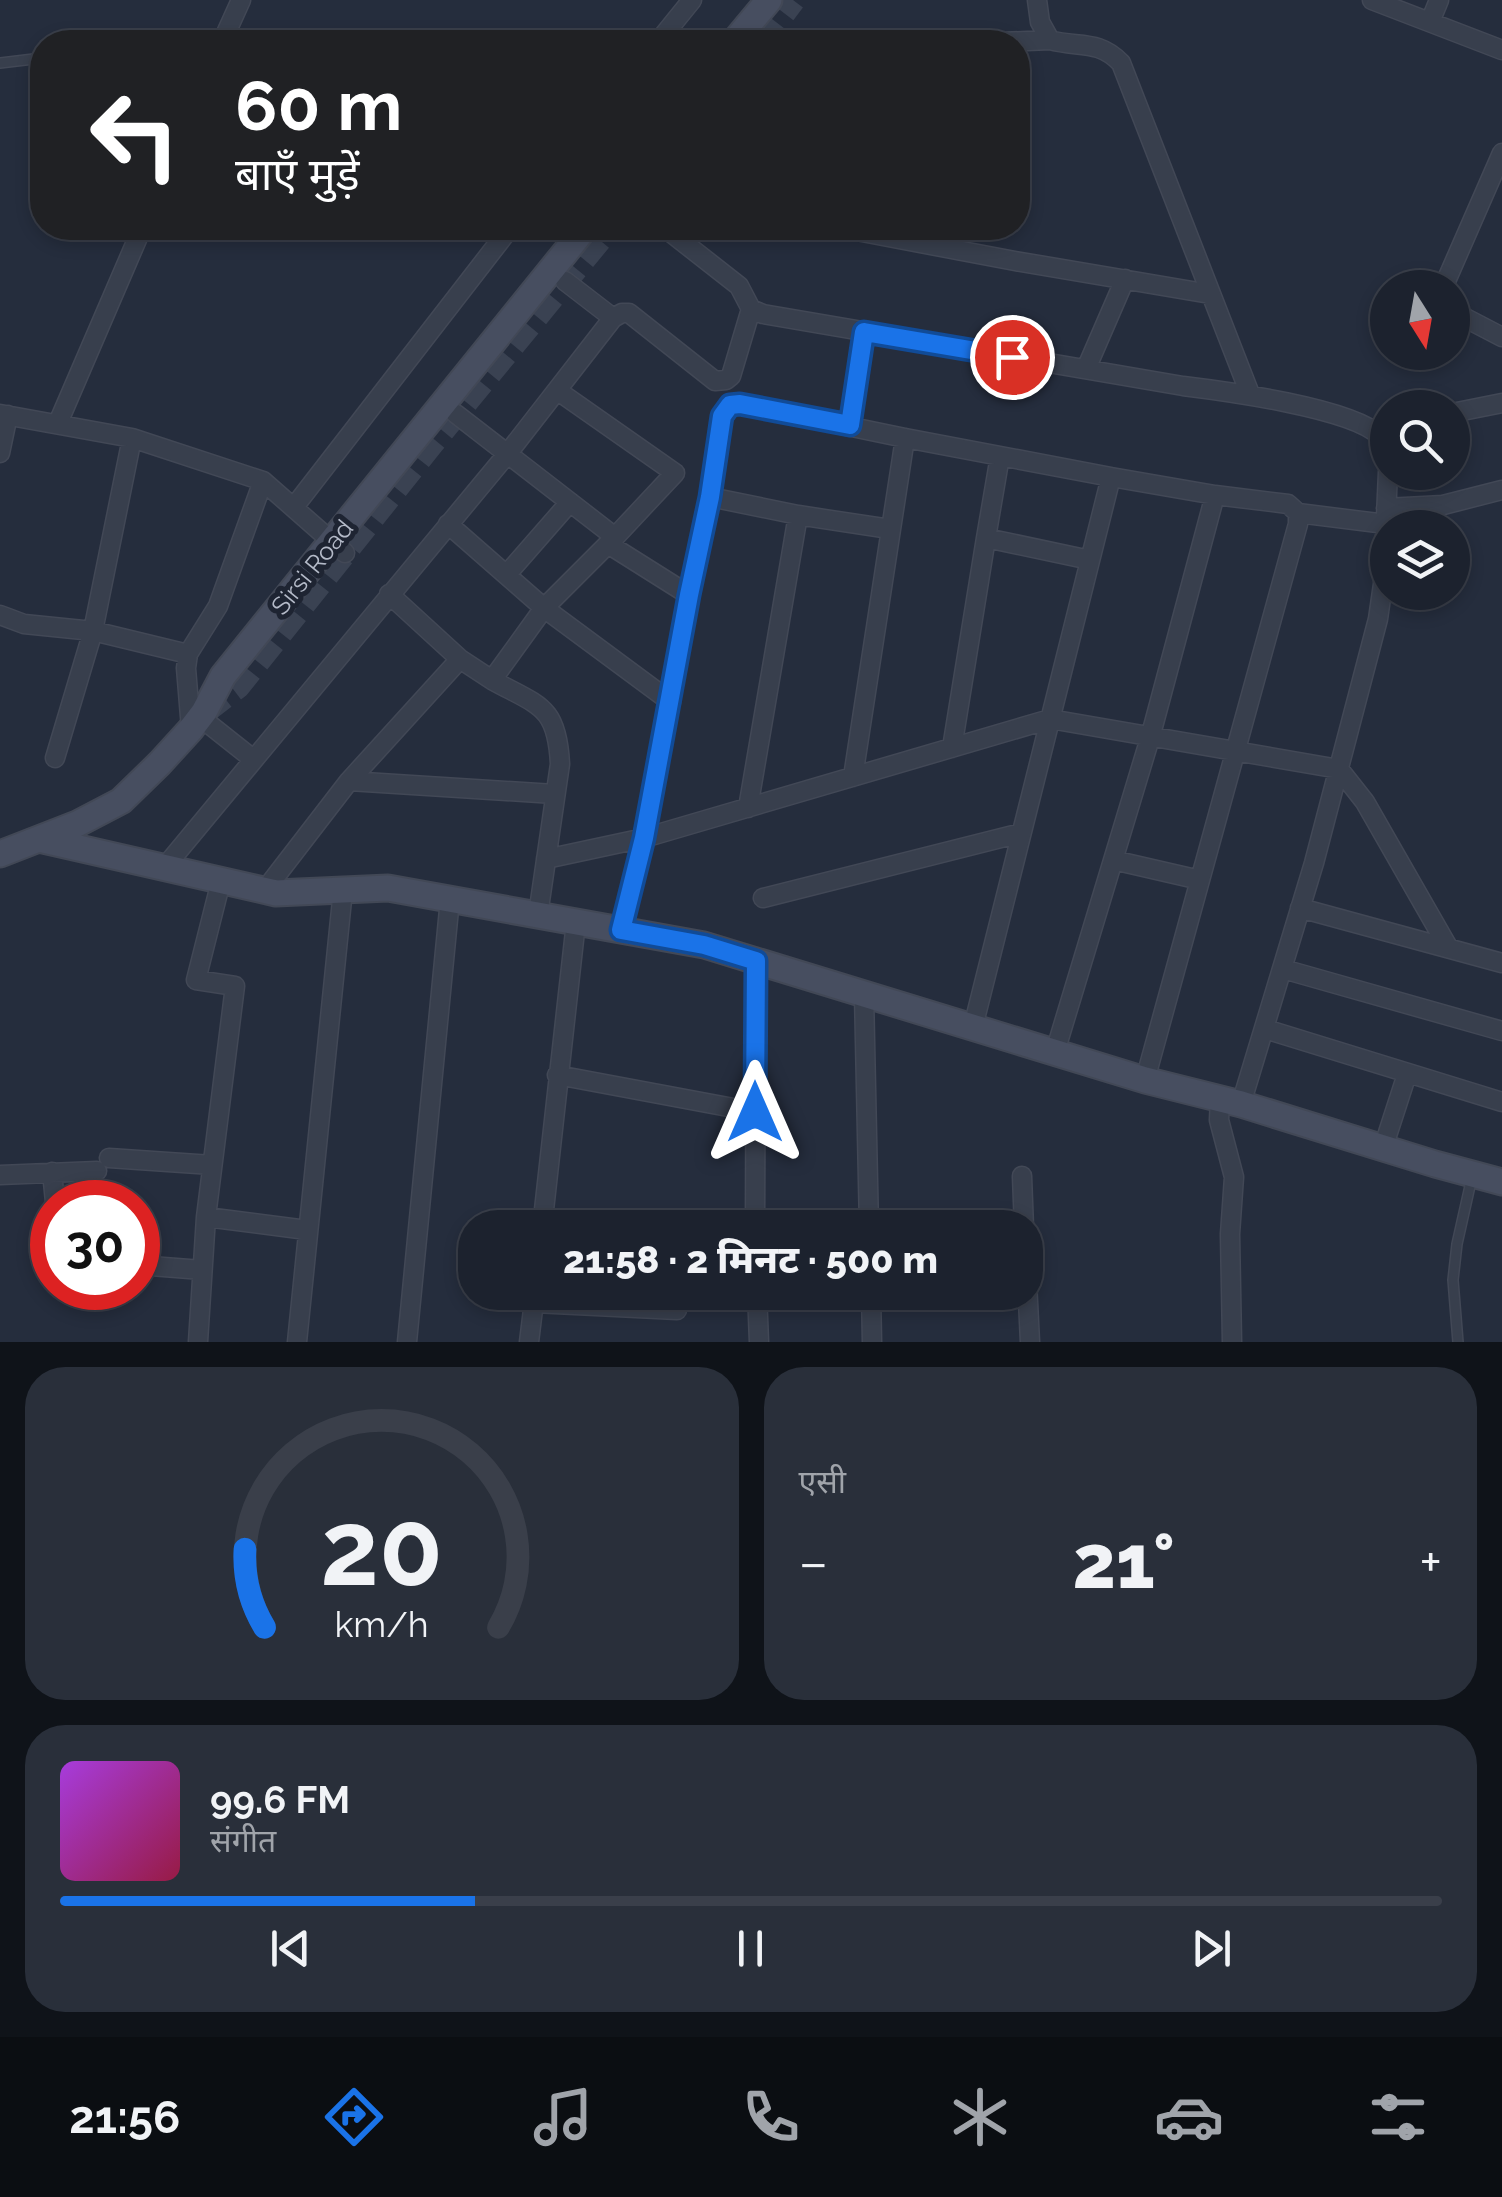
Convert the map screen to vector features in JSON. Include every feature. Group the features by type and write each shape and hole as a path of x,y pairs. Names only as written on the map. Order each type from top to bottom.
{"street":[{"path":"230,30 241,0"},
{"path":"668,30 692,0"},
{"path":"744,30 769,0"},
{"path":"1037,0 1040,22 1050,40"},
{"path":"1372,0 1502,50"},
{"path":"1430,22 1439,0"},
{"path":"1030,41 1096,46 1121,63 1250,394"},
{"path":"1451,270 1502,153"},
{"path":"58,423 137,240"},
{"path":"294,507 496,240"},
{"name":"Sirsi Road","path":"0,854 77,824 121,800 160,763 198,720 224,676 339,547 418,433 574,240"},
{"path":"680,240 738,286 751,308 762,314 1250,394 1370,424"},
{"path":"904,240 1210,294"},
{"path":"1086,369 1125,279"},
{"path":"565,281 614,318"},
{"path":"164,868 508,453 614,318 629,313 721,382 731,376 751,308"},
{"path":"1470,320 1502,337"},
{"path":"850,425 864,332"},
{"path":"492,680 544,608 675,473 558,390"},
{"path":"1470,409 1502,403"},
{"path":"621,930 671,702 722,416 730,405 1111,477 1288,504 1298,513 1370,515"},
{"path":"0,453 4,414 132,438 262,481 339,547"},
{"path":"456,414 570,502 612,541 689,595"},
{"path":"1365,424 1370,428"},
{"path":"55,758 93,631 132,438"},
{"path":"853,777 905,438"},
{"path":"952,748 1000,456"},
{"path":"972,1027 1111,477"},
{"path":"253,759 198,720 186,668 188,654 218,606 262,481"},
{"path":"1418,510 1502,490"},
{"path":"1054,1052 1150,738 1214,494"},
{"path":"710,497 890,529"},
{"path":"507,574 570,502"},
{"path":"1146,1080 1298,513"},
{"path":"748,808 798,514"},
{"path":"448,524 544,608 671,702"},
{"path":"986,538 1090,560"},
{"path":"389,594 460,659 542,709 553,722 560,764 538,915"},
{"path":"1232,1342 1230,1234 1234,1177 1219,1120 1265,1030 1379,610"},
{"path":"0,615 24,624 93,631 188,654"},
{"path":"265,890 349,781 460,659"},
{"path":"546,859 644,838 1050,718 1339,769 1365,802 1448,947"},
{"path":"349,781 554,794"},
{"path":"764,898 1022,833"},
{"path":"39,839 276,893 388,888 704,945 1146,1080 1502,1182"},
{"path":"1113,860 1200,880"},
{"path":"198,1342 206,1217 235,986 196,980 222,881"},
{"path":"297,1342 343,890"},
{"path":"407,1342 450,899"},
{"path":"1300,908 1502,962"},
{"path":"544,1210 576,922"},
{"path":"755,1210 756,961"},
{"path":"1283,969 1502,1032"},
{"path":"864,994 869,1210"},
{"path":"1265,1030 1502,1102"},
{"path":"1383,1148 1408,1074"},
{"path":"557,1075 755,1112"},
{"path":"0,1175 103,1164 212,1166"},
{"path":"52,1172 53,1180"},
{"path":"1022,1176 1023,1210"},
{"path":"206,1217 307,1230"},
{"path":"160,1266 202,1270"},
{"path":"529,1342 533,1310"},
{"path":"758,1310 759,1342"},
{"path":"871,1310 872,1342"},
{"path":"1028,1310 1030,1342"}],"lane":[{"path":"0,63 30,59"},
{"path":"1458,1342 1453,1280 1456,1244 1473,1174"}],"tunnel":[{"path":"770,30 793,0"},
{"path":"204,712 238,686 599,240"}],"route":[{"path":"755,1112 756,961 704,945 621,930 671,702 722,416 730,405 740,404 850,425 864,332 1012,357"}]}
